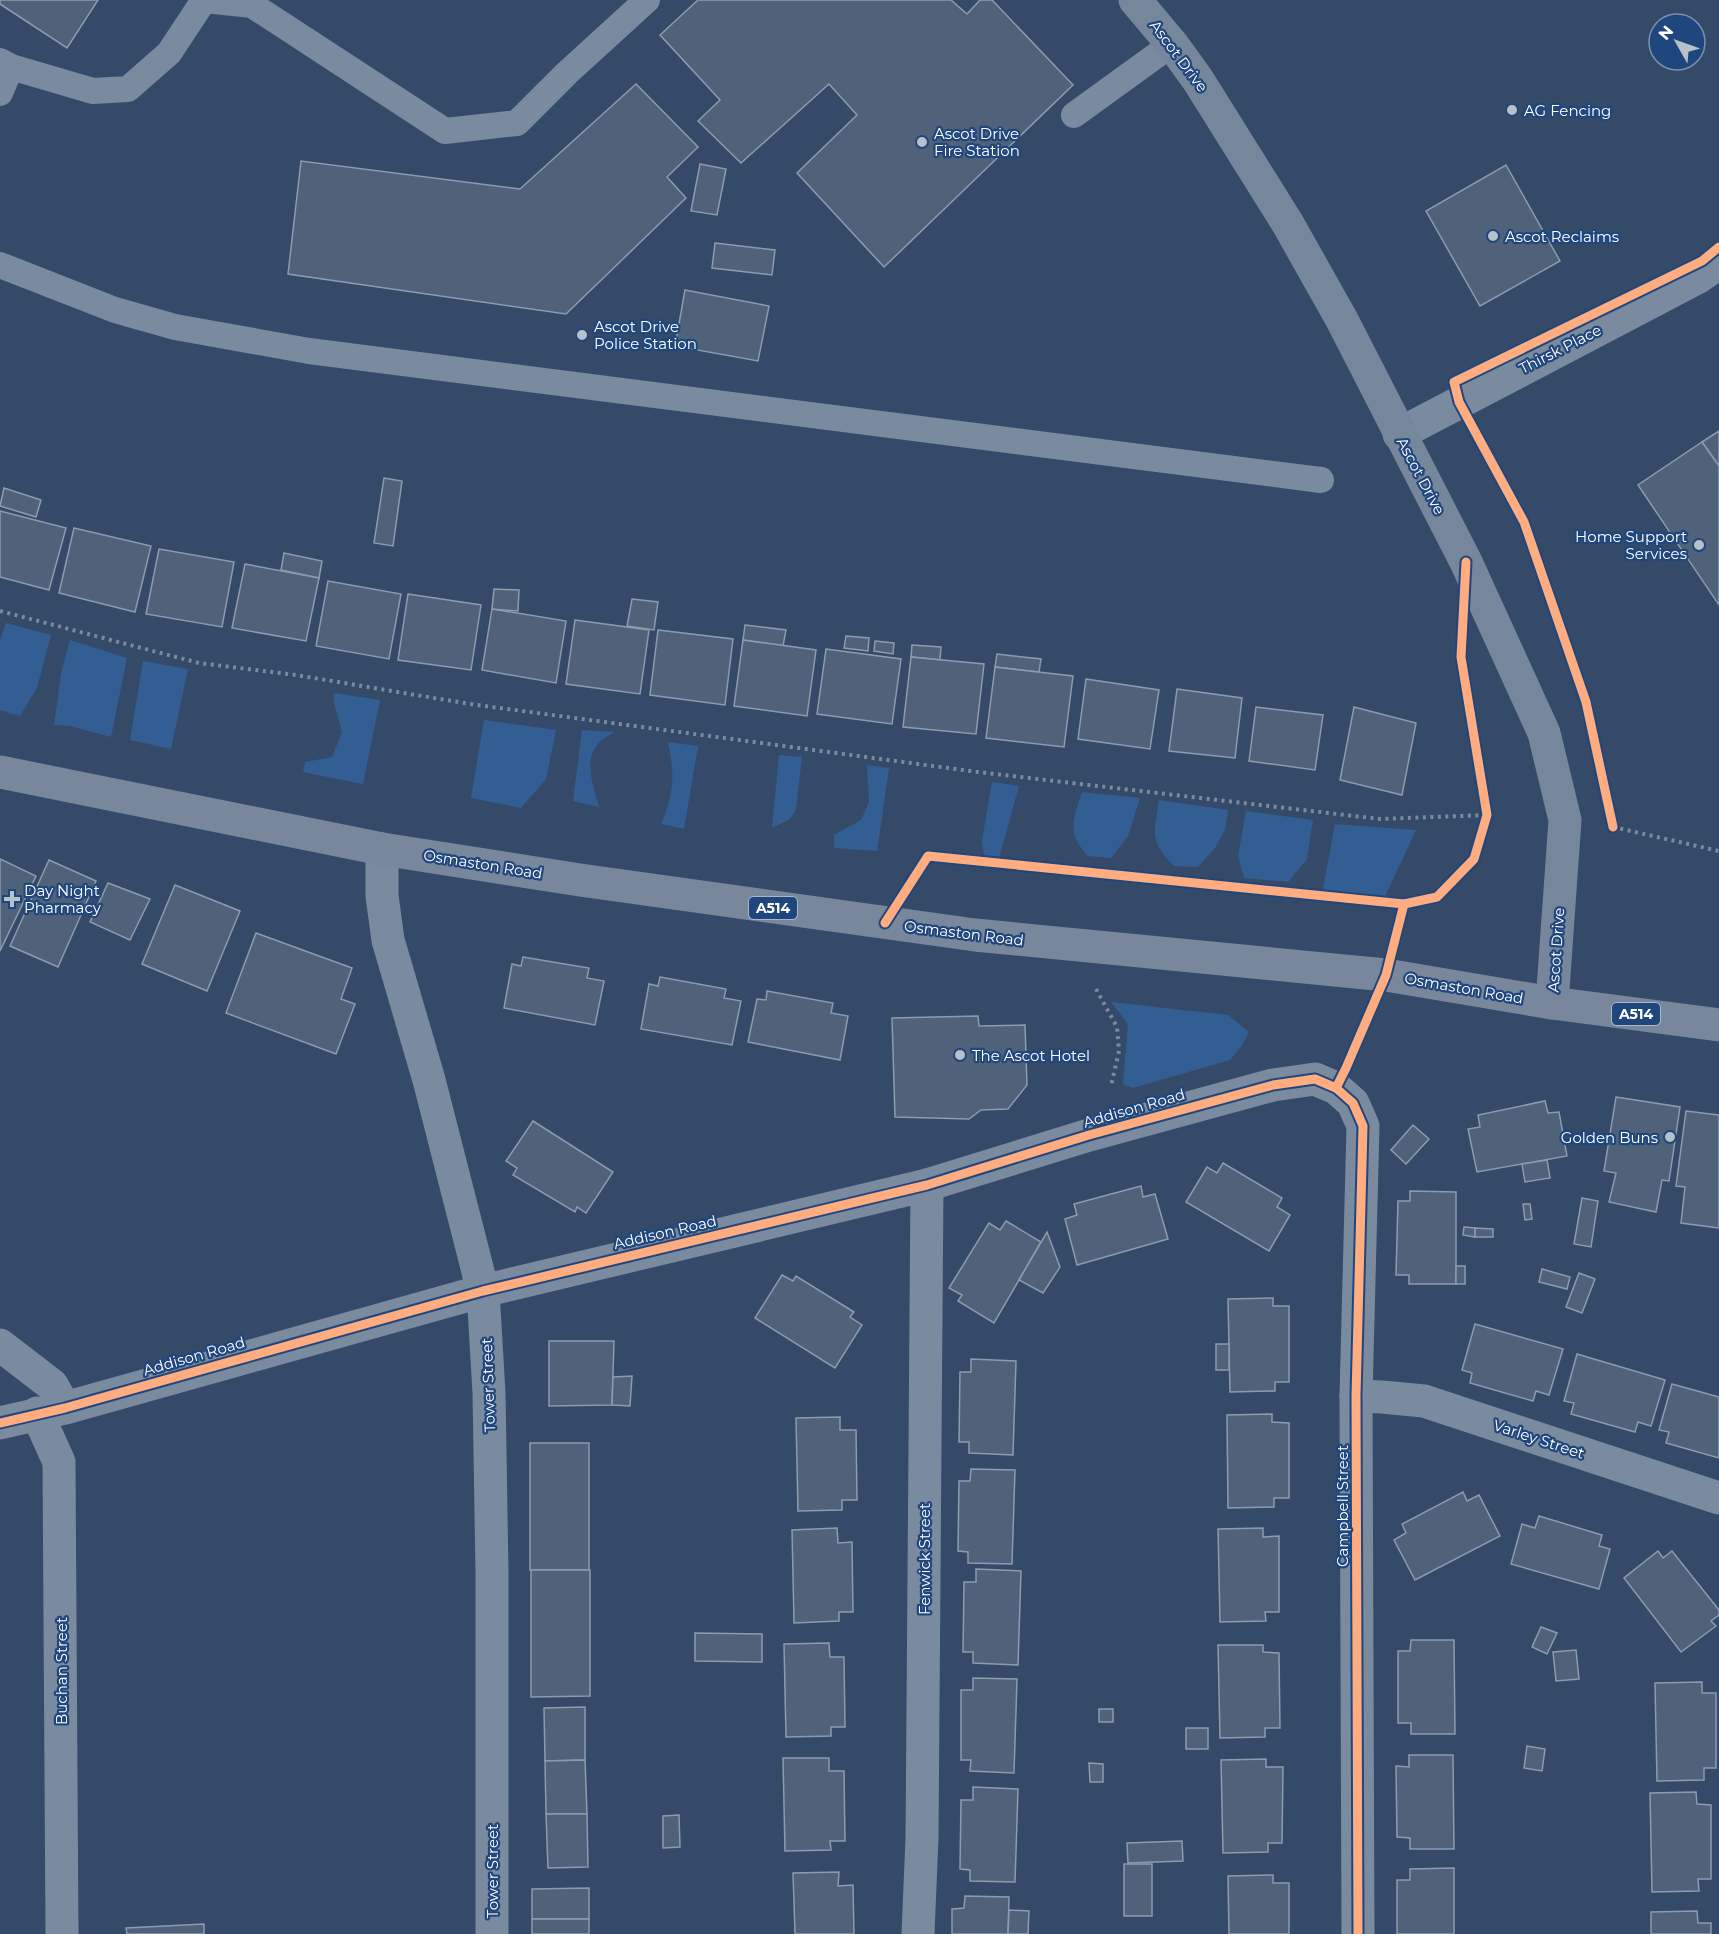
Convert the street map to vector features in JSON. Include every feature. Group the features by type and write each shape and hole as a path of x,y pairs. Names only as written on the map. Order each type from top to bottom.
{"main road":[{"name":"Osmaston Road","path":"0,772 381,849 779,909 975,935 1386,975 1552,1003 1719,1025"}],"street":[{"name":"Ascot Drive","path":"1135,0 1172,44 1198,80 1288,224 1342,320 1466,562 1544,733 1565,820 1552,1003"},
{"name":"Thirsk Place","path":"1399,434 1697,278 1719,263"},
{"name":"Tower Street","path":"381,849 382,896 388,940 429,1080 483,1291 489,1393 492,1549 492,1934"},
{"name":"Addison Road","path":"0,1423 51,1411 483,1291 927,1185 1089,1136 1273,1085 1315,1079 1336,1088"},
{"name":"Campbell Street","path":"1336,1088 1353,1103 1363,1126 1356,1396 1358,1934"},
{"name":"Fenwick Street","path":"918,1934 922,1815 927,1185"},
{"name":"Buchan Street","path":"0,1345 52,1385 51,1411 59,1462 62,1934"},
{"name":"Varley Street","path":"1356,1396 1424,1401 1719,1498"}],"lane":[{"path":"0,93 6,64 93,91 128,89 169,53 205,0 252,5 445,131 518,123 567,73 647,0"},
{"path":"1074,116 1172,44"},
{"path":"0,265 116,310 175,327 309,351 1321,480"}],"path":[{"path":"0,611 199,663 296,675 470,704 978,772 1380,819 1487,815"},
{"path":"1484,826 1487,815 1486,804"},
{"path":"1610,815 1613,827 1719,851"},
{"path":"1068,944 1118,1027 1119,1051 1109,1096 1089,1136"}],"shaded area":[{"path":"6,623 51,635 37,688 20,716 0,710 0,640"},
{"path":"70,640 127,658 111,737 70,726 54,725 61,674"},
{"path":"143,661 188,669 171,749 130,740"},
{"path":"334,693 380,700 363,784 303,772 305,762 332,757 342,732 334,703"},
{"path":"484,720 556,730 546,779 521,808 471,798"},
{"path":"582,730 614,732 599,742 591,758 591,774 599,807 573,801"},
{"path":"668,742 698,746 684,829 661,824 669,803 672,784 672,764"},
{"path":"779,755 802,757 796,809 790,819 772,828"},
{"path":"867,765 889,768 877,851 834,848 834,835 861,820 869,802"},
{"path":"992,782 1019,786 998,862 985,864 982,840"},
{"path":"1082,792 1140,798 1128,836 1111,858 1088,856 1077,840 1073,826"},
{"path":"1159,800 1228,810 1225,830 1215,848 1198,867 1174,866 1160,850 1155,836"},
{"path":"1246,811 1313,820 1307,859 1288,882 1244,878 1238,856"},
{"path":"1335,824 1416,830 1381,905 1321,899"},
{"path":"1111,1002 1228,1015 1249,1032 1241,1047 1230,1060 1133,1088 1123,1084 1128,1024"}],"building":[{"path":"0,0 98,0 67,48 0,4"},
{"name":"Ascot Drive Fire Station","path":"698,0 951,0 967,14 980,0 992,0 1073,85 884,267 797,173 857,115 829,84 741,163 698,121 720,100 660,35"},
{"path":"636,84 698,147 667,177 686,198 566,314 288,274 301,161 520,189"},
{"path":"700,164 726,169 717,215 691,211"},
{"name":"Ascot Reclaims","path":"1506,165 1560,261 1480,306 1426,211"},
{"path":"715,243 775,250 772,275 712,268"},
{"path":"685,290 769,306 758,361 675,346"},
{"path":"1719,431 1719,466 1702,442"},
{"name":"Home Support Services","path":"1702,442 1719,466 1719,605 1638,485"},
{"path":"384,478 402,481 393,546 374,543"},
{"path":"4,488 41,500 36,517 0,506"},
{"path":"0,511 66,528 49,590 0,577"},
{"path":"74,528 151,546 135,612 59,593"},
{"path":"159,549 234,562 222,627 146,614"},
{"path":"284,553 322,561 319,578 281,570"},
{"path":"245,564 319,578 306,641 232,628"},
{"path":"328,581 401,594 389,659 316,646"},
{"path":"494,589 519,590 518,611 492,609"},
{"path":"408,594 481,605 471,670 398,660"},
{"path":"632,599 658,602 654,630 627,626"},
{"path":"492,609 566,621 556,683 482,670"},
{"path":"575,620 649,630 640,694 566,684"},
{"path":"745,625 786,630 783,646 743,640"},
{"path":"658,630 733,639 725,705 650,695"},
{"path":"846,636 869,638 868,651 844,648"},
{"path":"743,640 816,650 807,716 734,706"},
{"path":"875,641 894,643 893,654 874,651"},
{"path":"912,645 941,647 940,660 911,657"},
{"path":"826,649 901,659 892,724 817,714"},
{"path":"997,654 1041,659 1039,672 995,667"},
{"path":"911,657 984,664 976,734 903,727"},
{"path":"995,667 1073,676 1064,747 986,738"},
{"path":"1086,679 1159,690 1150,749 1078,739"},
{"path":"1177,689 1242,698 1235,758 1169,751"},
{"path":"1256,707 1323,715 1315,770 1249,761"},
{"path":"1354,707 1416,723 1402,795 1340,780"},
{"name":"Day Night Pharmacy","path":"0,859 36,876 0,951"},
{"path":"49,860 96,881 58,967 10,946"},
{"path":"108,883 150,899 130,940 90,922"},
{"path":"175,885 240,911 207,991 142,964"},
{"path":"256,933 352,968 341,999 355,1004 336,1054 226,1013"},
{"path":"523,957 589,968 587,978 604,981 595,1025 504,1008 512,964 521,966"},
{"path":"660,977 726,989 724,998 741,1001 732,1045 641,1029 649,984 658,986"},
{"path":"767,991 833,1003 831,1013 848,1016 840,1060 748,1042 757,999 766,1000"},
{"name":"The Ascot Hotel","path":"978,1016 979,1026 1025,1025 1027,1085 1008,1109 981,1110 969,1119 895,1117 892,1018"},
{"path":"1616,1097 1680,1107 1669,1181 1662,1180 1656,1212 1609,1202 1616,1173 1604,1171"},
{"path":"1545,1101 1548,1113 1559,1112 1567,1156 1477,1172 1468,1129 1480,1127 1478,1115"},
{"path":"1686,1111 1719,1115 1719,1228 1681,1223 1685,1187 1676,1186"},
{"path":"533,1121 613,1172 586,1213 577,1207 575,1212 513,1175 517,1168 506,1161"},
{"path":"1413,1125 1429,1139 1406,1164 1391,1150"},
{"path":"1547,1160 1550,1178 1525,1182 1522,1164"},
{"path":"1223,1163 1282,1198 1277,1207 1290,1215 1269,1251 1186,1202 1207,1167 1217,1173"},
{"path":"1141,1186 1143,1197 1155,1194 1168,1239 1077,1265 1065,1219 1077,1215 1074,1204"},
{"path":"1410,1191 1456,1192 1456,1284 1409,1284 1409,1275 1396,1275 1398,1201 1410,1201"},
{"path":"1582,1198 1598,1201 1591,1247 1574,1244"},
{"path":"1523,1204 1530,1204 1532,1219 1525,1220"},
{"path":"1006,1221 1041,1242 994,1323 958,1301 962,1295 949,1288 989,1223 1000,1230"},
{"path":"1464,1227 1475,1228 1475,1237 1463,1235"},
{"path":"1475,1228 1493,1229 1493,1237 1475,1237"},
{"path":"1047,1232 1060,1267 1043,1293 1019,1280"},
{"path":"1456,1266 1465,1266 1465,1284 1456,1284"},
{"path":"1542,1269 1570,1277 1567,1289 1539,1282"},
{"path":"1579,1273 1595,1279 1582,1313 1566,1307"},
{"path":"782,1275 793,1281 796,1276 854,1312 850,1317 862,1325 835,1368 755,1318"},
{"path":"1273,1298 1273,1306 1289,1306 1289,1382 1275,1382 1275,1391 1230,1392 1228,1299"},
{"path":"1475,1324 1563,1349 1549,1395 1536,1391 1533,1401 1470,1383 1472,1373 1462,1370"},
{"path":"549,1341 614,1341 612,1405 549,1406"},
{"path":"1216,1344 1229,1344 1229,1370 1216,1370"},
{"path":"1577,1354 1665,1380 1651,1426 1638,1422 1635,1432 1571,1414 1574,1403 1564,1401"},
{"path":"971,1359 1016,1361 1013,1455 969,1453 969,1442 959,1442 960,1372 971,1372"},
{"path":"632,1376 630,1406 612,1405 613,1377"},
{"path":"1672,1384 1719,1397 1719,1458 1666,1443 1669,1432 1659,1430"},
{"path":"1272,1414 1272,1422 1289,1423 1289,1498 1274,1498 1274,1507 1228,1508 1227,1415"},
{"path":"840,1417 840,1430 856,1430 857,1500 842,1500 842,1510 798,1511 796,1418"},
{"path":"530,1443 589,1443 589,1570 530,1570"},
{"path":"971,1469 1015,1470 1012,1564 968,1563 968,1552 958,1551 959,1481 970,1481"},
{"path":"1463,1492 1467,1501 1479,1495 1500,1536 1415,1580 1394,1540 1406,1533 1402,1524"},
{"path":"1539,1516 1602,1535 1599,1546 1610,1549 1599,1589 1511,1564 1522,1524 1535,1528"},
{"path":"837,1528 838,1543 852,1542 853,1612 839,1612 839,1621 794,1623 792,1530"},
{"path":"1263,1528 1263,1537 1279,1536 1279,1612 1265,1612 1266,1621 1220,1622 1218,1529"},
{"path":"1658,1551 1663,1558 1672,1551 1719,1610 1719,1615 1711,1621 1716,1626 1681,1652 1624,1578"},
{"path":"976,1569 1021,1571 1018,1665 973,1663 973,1652 963,1652 964,1582 976,1582"},
{"path":"531,1570 590,1570 590,1696 531,1697"},
{"path":"1541,1627 1557,1633 1547,1654 1532,1647"},
{"path":"695,1633 762,1634 762,1662 695,1661"},
{"path":"1411,1640 1454,1640 1455,1734 1411,1734 1411,1723 1398,1723 1398,1651 1410,1651"},
{"path":"829,1643 830,1657 844,1657 845,1727 831,1727 831,1736 786,1737 784,1644"},
{"path":"1218,1645 1263,1645 1263,1652 1279,1653 1280,1728 1265,1728 1265,1737 1220,1738"},
{"path":"1576,1650 1579,1679 1556,1681 1553,1652"},
{"path":"973,1678 1017,1679 1014,1773 970,1771 971,1760 961,1760 961,1690 973,1690"},
{"path":"1702,1682 1702,1693 1716,1693 1716,1768 1704,1768 1704,1780 1657,1781 1655,1683"},
{"path":"585,1707 585,1760 545,1761 544,1708"},
{"path":"1099,1709 1113,1709 1113,1722 1099,1722"},
{"path":"1186,1728 1208,1728 1208,1749 1186,1749"},
{"path":"1527,1746 1545,1749 1542,1771 1524,1768"},
{"path":"1409,1755 1453,1755 1454,1849 1410,1849 1410,1838 1397,1837 1396,1766 1409,1767"},
{"path":"783,1758 829,1758 829,1771 844,1771 845,1841 830,1841 831,1850 785,1851"},
{"path":"1266,1759 1266,1767 1283,1767 1282,1843 1268,1843 1268,1852 1223,1853 1221,1760"},
{"path":"585,1760 587,1814 546,1814 545,1761"},
{"path":"1089,1763 1103,1764 1103,1782 1090,1782"},
{"path":"973,1787 1018,1789 1015,1882 970,1881 970,1870 960,1869 961,1800 973,1800"},
{"path":"1696,1792 1697,1804 1711,1805 1711,1879 1698,1879 1699,1891 1652,1892 1650,1793"},
{"path":"546,1814 587,1814 588,1867 548,1868"},
{"path":"679,1815 680,1847 663,1848 663,1816"},
{"path":"1182,1841 1183,1861 1128,1863 1127,1843"},
{"path":"1124,1864 1152,1864 1152,1916 1124,1916"},
{"path":"1454,1868 1454,1934 1397,1934 1397,1880 1410,1880 1410,1869"},
{"path":"839,1872 838,1886 853,1885 854,1934 795,1934 793,1873"},
{"path":"1273,1875 1273,1883 1289,1883 1289,1934 1229,1934 1228,1876"},
{"path":"589,1888 589,1919 532,1919 532,1889"},
{"path":"965,1896 1009,1897 1008,1934 952,1934 952,1909 964,1908"},
{"path":"1009,1910 1029,1911 1028,1934 1008,1934"},
{"path":"1697,1911 1698,1923 1711,1923 1711,1934 1651,1934 1651,1912"},
{"path":"532,1919 589,1919 589,1934 532,1934"},
{"path":"204,1924 204,1934 127,1934 126,1928"}],"cycle path":[{"path":"1613,827 1586,702 1524,522 1459,402 1454,382 1702,261 1719,247"},
{"path":"885,923 928,856 1404,904 1437,897 1474,859 1487,815 1461,657 1466,562"},
{"path":"1336,1088 1386,975 1404,904"},
{"path":"0,1423 65,1408 483,1291 927,1185 1089,1135 1273,1085 1315,1079 1336,1088 1353,1103 1363,1126 1356,1396 1358,1934"}],"place":[{"name":"AG Fencing","path":"1512,110"},
{"name":"Ascot Drive Fire Station","path":"922,142"},
{"name":"Ascot Reclaims","path":"1493,236"},
{"name":"Ascot Drive Police Station","path":"582,335"},
{"name":"Home Support Services","path":"1699,545"},
{"name":"Day Night Pharmacy","path":"12,899"},
{"name":"The Ascot Hotel","path":"960,1055"},
{"name":"Golden Buns","path":"1670,1137"}]}
